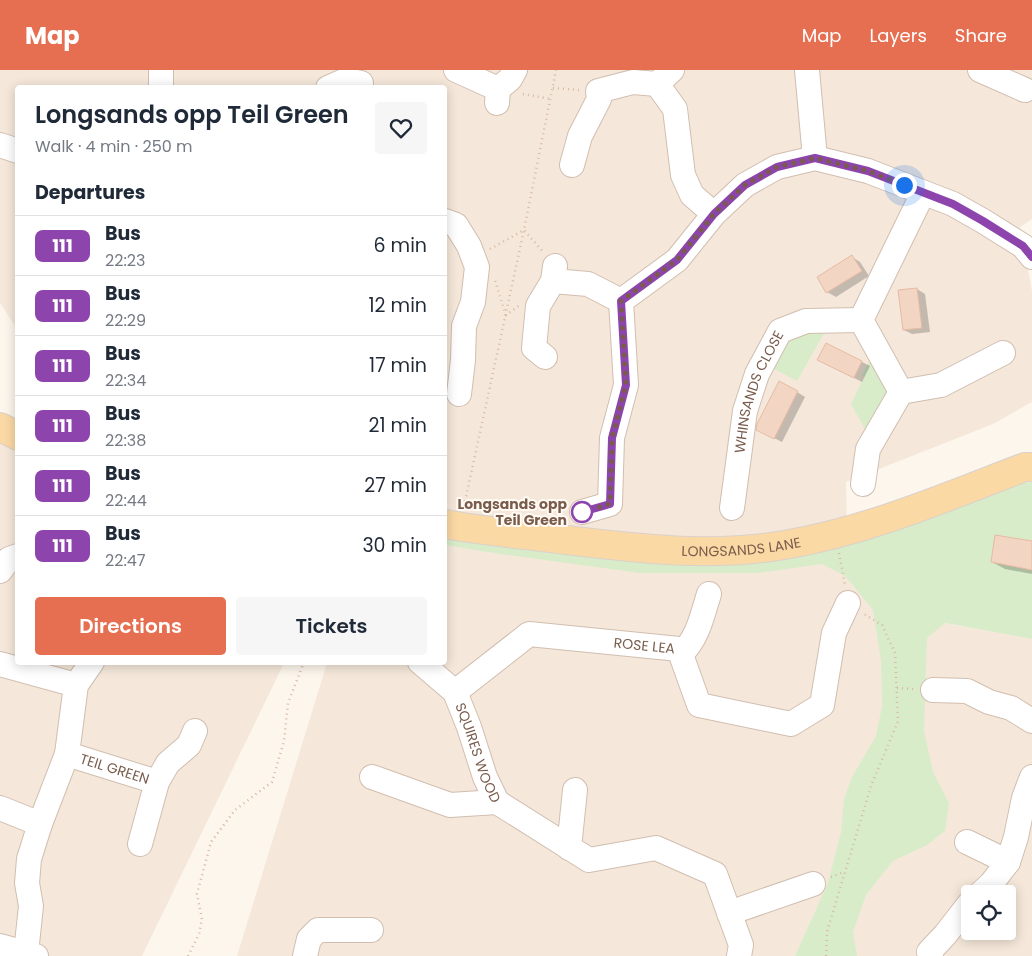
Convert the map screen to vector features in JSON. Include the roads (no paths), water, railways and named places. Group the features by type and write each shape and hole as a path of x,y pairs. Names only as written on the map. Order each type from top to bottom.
{"main road":[{"path":"0,427 15,434"},
{"path":"0,444 15,446"},
{"name":"LONGSANDS LANE","path":"452,525 633,548 677,551 729,551 783,545 835,535 878,522 1030,465"}],"street":[{"path":"161,70 161,85"},
{"path":"456,70 497,96 515,70"},
{"path":"807,70 815,158"},
{"path":"980,70 1025,90"},
{"path":"572,165 580,136 596,99 633,82 665,77 674,109 683,175 692,195 714,214"},
{"path":"333,85 346,80 364,80"},
{"path":"0,145 15,150"},
{"path":"621,301 677,260 714,214 745,185 777,167 815,158 868,171 953,204 1029,248"},
{"path":"901,392 862,320 923,192"},
{"path":"447,222 456,225 469,246 477,267 473,302 464,326 463,360 458,394"},
{"path":"545,357 534,348 538,306 554,274 588,284 621,301"},
{"path":"582,512 610,504 612,438 626,385 621,301"},
{"name":"WHINSANDS CLOSE","path":"732,508 745,411 757,374 780,331 806,321 862,320"},
{"path":"901,392 941,385 1003,353"},
{"path":"863,484 868,449 901,392"},
{"path":"681,654 690,645 694,637 709,594"},
{"name":"ROSE LEA","path":"455,692 529,634 679,649 699,705 791,724 822,705 834,633 848,604"},
{"path":"0,664 76,685"},
{"name":"TEIL GREEN","path":"31,955 31,906 26,884 27,871 40,824 67,754 76,685 90,665"},
{"name":"SQUIRES WOOD","path":"424,665 455,692 469,727 485,777 497,802 589,860 656,848 715,874 741,945 739,956"},
{"path":"933,690 967,690 989,702 1011,708 1032,721"},
{"path":"157,782 168,763 189,745 195,731"},
{"name":"TEIL GREEN","path":"67,754 157,782 140,844"},
{"path":"372,777 450,804 497,802"},
{"path":"990,885 1008,862 1016,837 1024,798 1032,778"},
{"path":"569,848 574,790"},
{"path":"0,808 40,824"},
{"path":"967,842 1008,862"},
{"path":"729,913 813,884"},
{"path":"925,955 945,935 961,915"},
{"path":"305,956 309,939 318,930 371,930"},
{"path":"0,946 31,955"}],"place":[{"name":"Longsands opp Teil Green","path":"582,512"}]}
